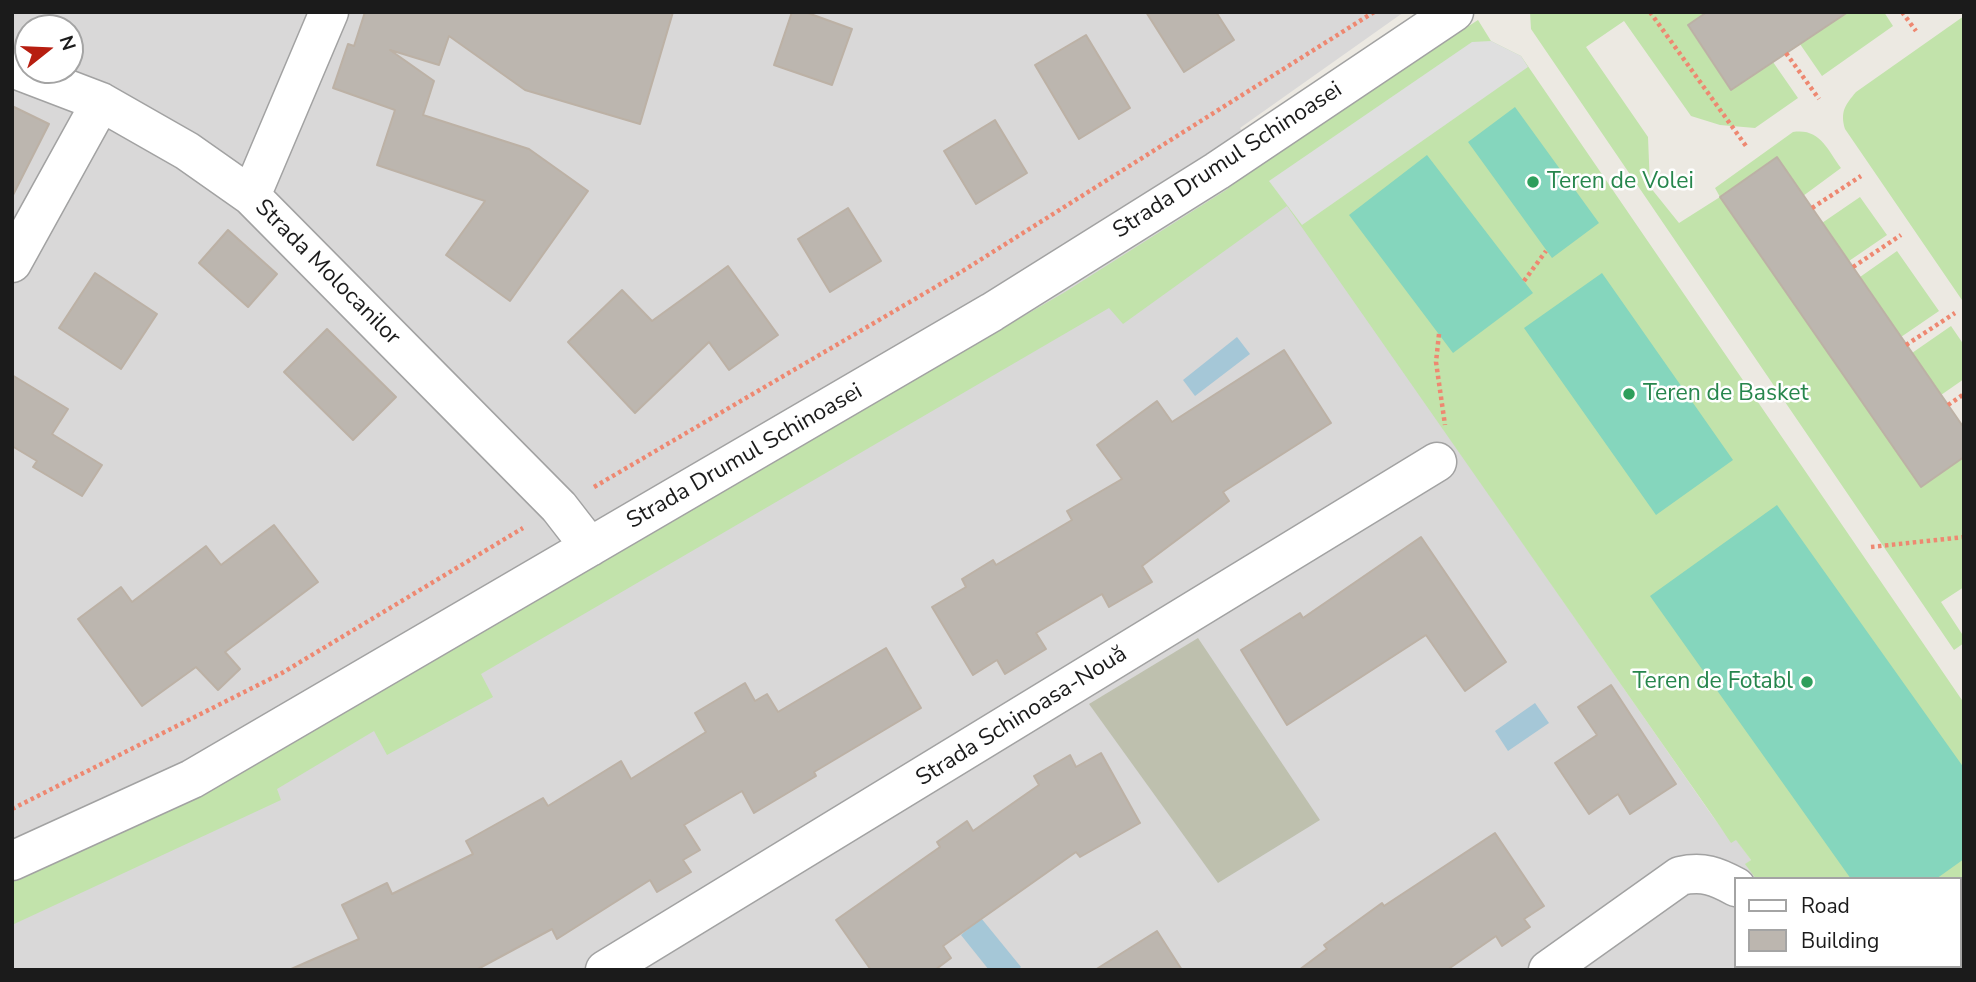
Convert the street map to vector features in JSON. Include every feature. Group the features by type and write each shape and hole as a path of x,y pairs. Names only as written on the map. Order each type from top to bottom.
{"street":[{"path":"251,197 329,12"},
{"name":"Strada Drumul Schinoasei","path":"12,861 192,779 1003,305 1217,171 1443,15"},
{"name":"Strada Molocanilor","path":"12,68 101,102 187,151 251,197 559,507 590,547"},
{"path":"12,263 101,102"},
{"name":"Strada Schinoasa-Nouă","path":"605,970 1437,462"},
{"path":"1548,970 1680,876 1697,872 1726,882"}],"path":[{"path":"12,809 282,673 961,272 1374,12"},
{"path":"1650,12 1746,146"},
{"path":"1902,12 1916,31"},
{"path":"1786,53 1819,99"},
{"path":"1812,208 1861,176"},
{"path":"1853,267 1901,235"},
{"path":"1524,281 1546,251"},
{"path":"1906,345 1955,313"},
{"path":"1437,462 1439,448 1447,432 1436,362 1439,334"},
{"path":"1948,405 1964,394"},
{"path":"1871,547 1964,537"}],"shaded area":[{"path":"12,12 1404,12 1240,128 1265,158 1302,225 1711,814 1732,842 1736,839 1751,860 1746,864 1755,877 1734,877 1734,968 1818,970 12,970"},
{"path":"1491,41 1521,56 1528,67 1302,225 1269,181 1472,42"},
{"path":"1198,638 1320,820 1218,883 1089,704"}],"green space":[{"path":"1530,12 1707,12 1688,26 1731,90 1773,62 1798,98 1755,128 1720,125 1691,116 1624,21 1586,47 1648,137 1650,187 1679,223 1720,197 1921,486 1964,457 1964,587 1941,602 1964,637 1964,643 1954,650 1531,29"},
{"path":"1848,12 1884,12 1893,26 1822,76 1800,44"},
{"path":"1964,16 1964,303 1845,129 1843,113 1856,92"},
{"path":"1478,20 1491,41 1521,56 1964,703 1964,970 1818,970 1817,968 1962,968 1962,877 1755,877 1745,864 1751,860 1736,840 1731,843 1287,206 1123,324 1109,308 481,674 493,697 387,755 374,731 277,789 281,800 12,925 12,880 124,828 434,659 1065,292 1226,190 1265,158"},
{"name":"Teren de Volei","path":"1515,107 1599,223 1552,258 1468,142"},
{"path":"1793,132 1810,133 1822,141 1841,168 1803,196 1777,157 1720,197 1715,188"},
{"path":"1427,155 1533,293 1453,353 1349,215"},
{"path":"1860,197 1887,235 1849,261 1822,223"},
{"path":"1897,251 1939,311 1901,337 1860,277"},
{"name":"Teren de Basket","path":"1602,273 1733,460 1656,515 1524,328"},
{"path":"1951,326 1964,345 1964,379 1941,395 1912,353"},
{"name":"Teren de Fotabl","path":"1777,505 1964,768 1964,859 1939,877 1850,877 1650,596"}],"water":[{"path":"1237,337 1250,354 1195,396 1183,380"},
{"path":"1535,703 1549,723 1508,751 1495,731"},
{"path":"981,918 1021,967 1018,970 989,970 961,935"}],"building":[{"path":"365,12 673,12 640,124 525,90 449,36 439,65 390,50 434,81 423,115 529,149 588,191 510,301 446,255 485,201 377,165 395,110 333,88 348,44 354,46"},
{"path":"792,12 805,12 852,29 832,85 774,65"},
{"path":"1146,12 1216,12 1234,40 1184,72"},
{"path":"1707,12 1848,12 1731,90 1688,25"},
{"path":"1086,35 1130,108 1079,139 1035,65"},
{"path":"12,106 49,124 12,197"},
{"path":"995,120 1027,173 976,204 944,151"},
{"path":"1777,157 1964,428 1964,457 1921,487 1720,197"},
{"path":"848,208 881,261 830,292 798,239"},
{"path":"228,230 277,274 248,307 199,263"},
{"path":"728,266 778,335 729,370 709,342 635,413 568,342 622,290 652,321"},
{"path":"95,273 157,314 121,369 59,328"},
{"path":"327,329 396,397 353,440 284,372"},
{"path":"1284,350 1331,423 1223,492 1229,501 1142,566 1152,582 1109,607 1102,594 1036,633 1046,649 1005,674 997,660 973,675 932,607 966,587 962,579 993,560 996,565 1072,520 1067,511 1122,479 1097,445 1157,401 1172,422"},
{"path":"12,375 68,409 52,434 102,465 82,496 33,467 37,461 12,446"},
{"path":"274,525 318,582 225,652 240,669 218,690 196,667 142,706 78,619 121,587 132,602 206,546 221,565"},
{"path":"1421,537 1506,662 1465,691 1426,635 1287,725 1241,650 1300,613 1303,618"},
{"path":"886,648 921,708 814,772 816,776 754,813 742,791 684,825 700,850 683,860 691,872 657,892 650,880 557,939 552,929 476,970 289,970 359,939 342,905 387,883 392,894 473,854 466,841 543,798 548,806 621,761 631,779 706,732 695,713 745,683 755,701 767,694 778,712"},
{"path":"1611,685 1676,784 1630,814 1618,794 1589,814 1555,763 1597,735 1578,707"},
{"path":"1101,753 1140,823 1080,857 1076,852 943,946 951,958 935,970 871,970 836,920 940,847 937,842 967,821 973,831 1039,785 1034,776 1070,755 1076,767"},
{"path":"1495,833 1544,906 1524,919 1530,927 1502,946 1496,936 1447,970 1299,970 1327,949 1324,945 1382,903 1384,906"},
{"path":"1157,931 1182,970 1095,970"}],"place":[{"name":"Teren de Volei","path":"1533,182"},
{"name":"Teren de Basket","path":"1629,394"},
{"name":"Teren de Fotabl","path":"1807,682"}]}
